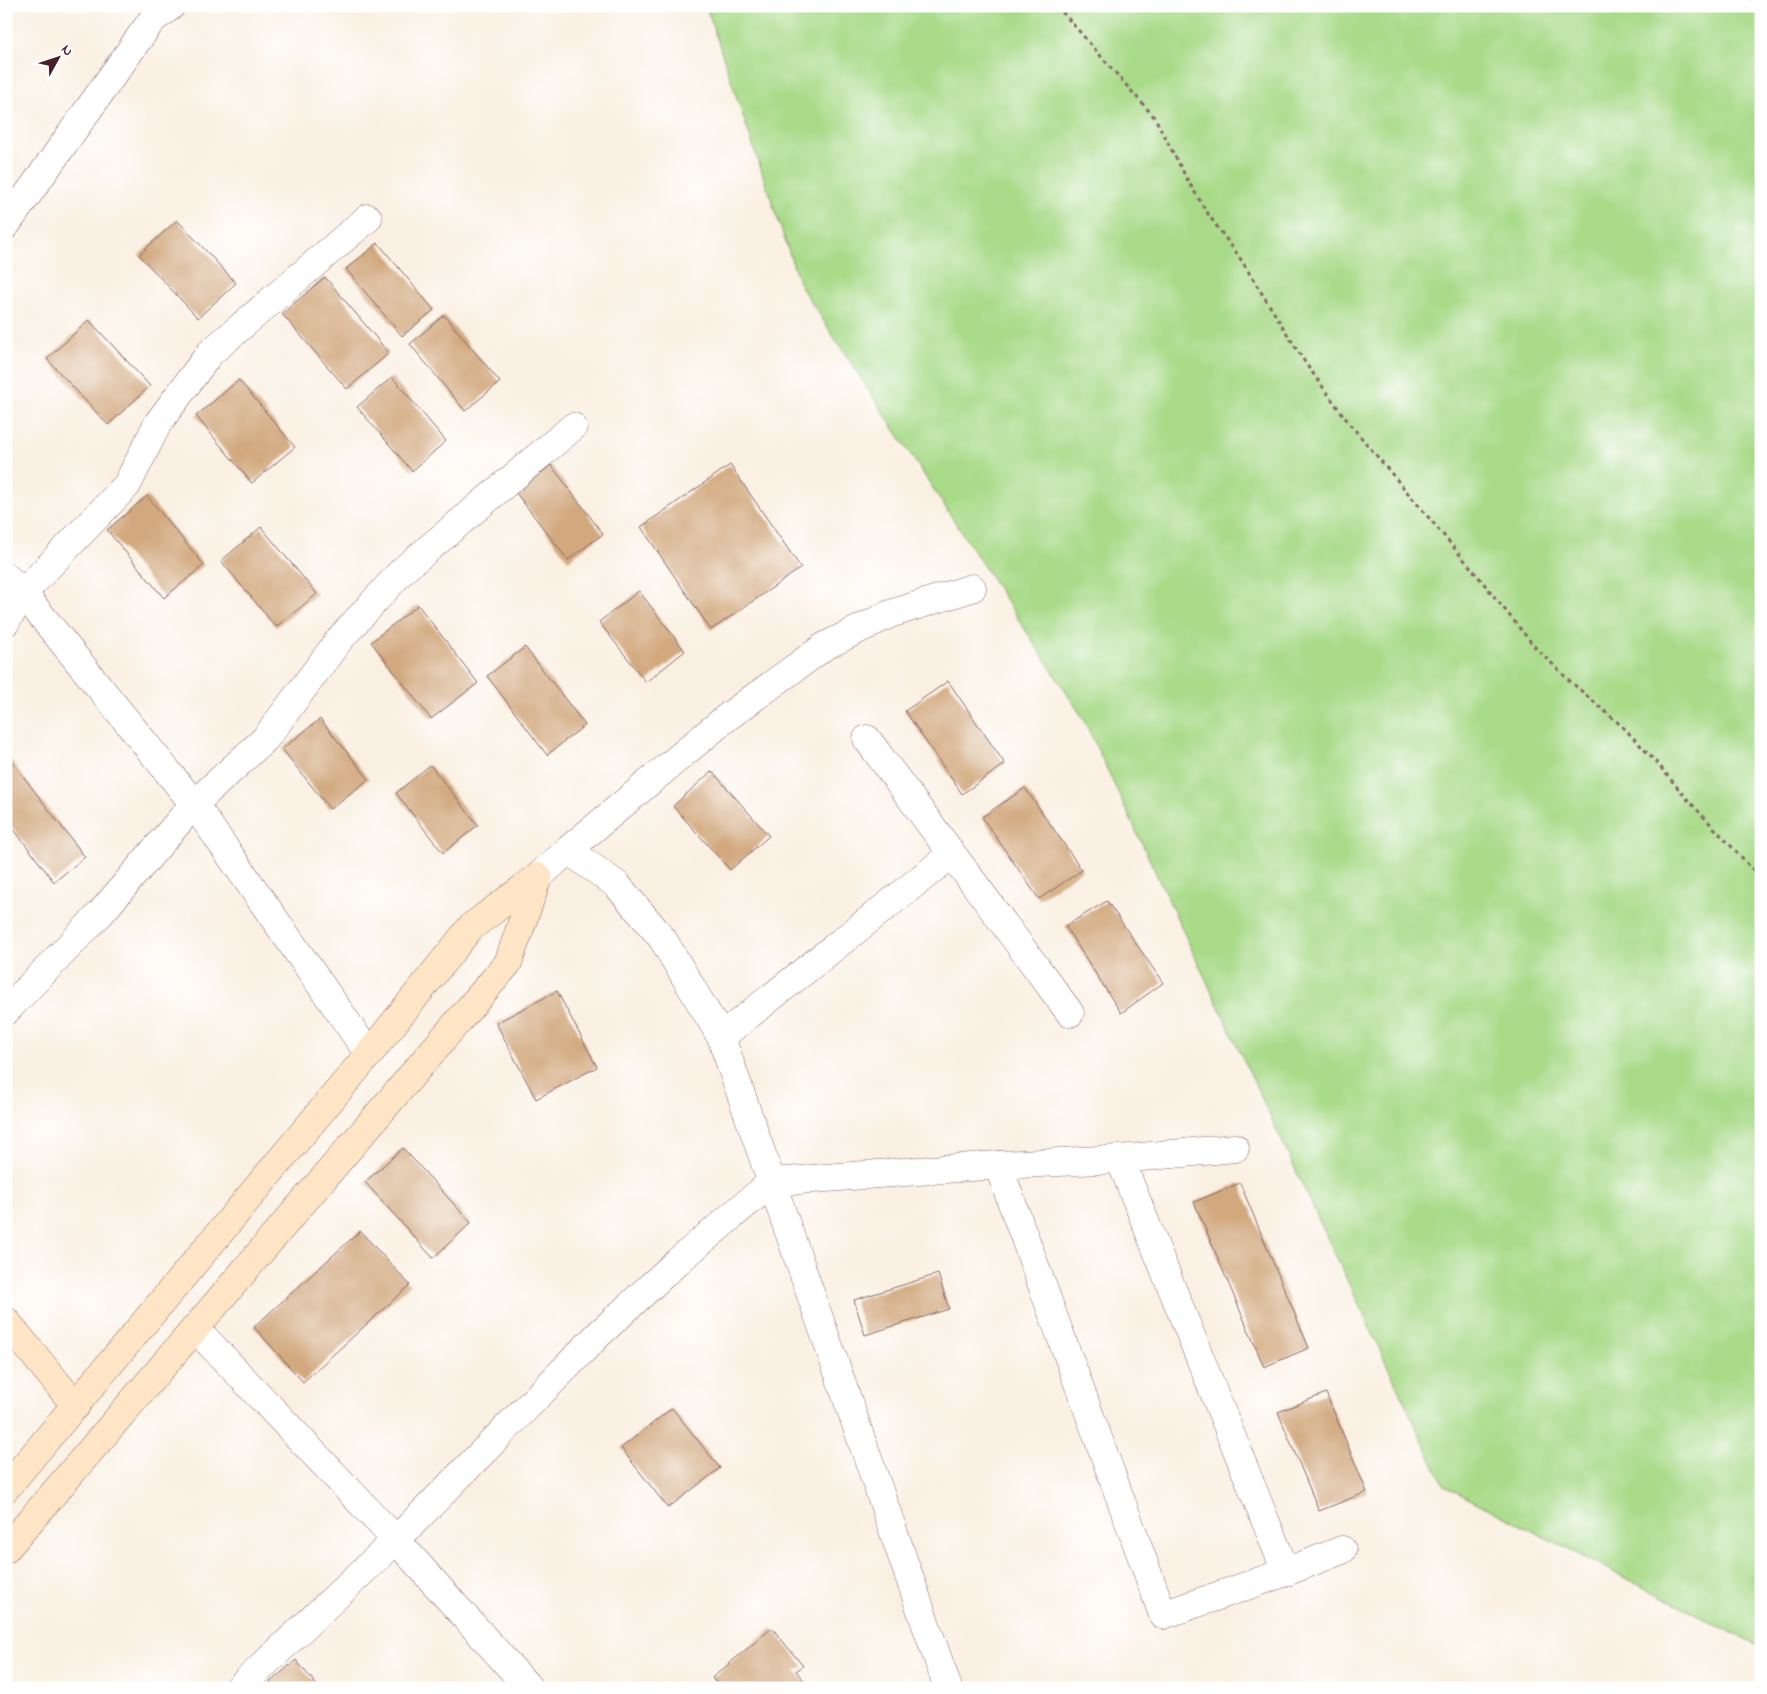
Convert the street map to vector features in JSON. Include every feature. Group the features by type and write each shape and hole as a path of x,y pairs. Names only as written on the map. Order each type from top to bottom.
{"street":[{"path":"6,225 147,26 171,6"},
{"path":"6,622 14,585 127,485 158,423 210,353 368,218"},
{"path":"6,1011 100,914 194,804 265,739 340,639 402,571 573,427"},
{"path":"14,585 194,804 369,1054"},
{"path":"6,1488 369,1054 471,928 538,878 568,850 726,718 824,646 890,614 972,588"},
{"path":"868,739 1070,1013"},
{"path":"568,850 617,885 662,938 721,1037 948,1688"},
{"path":"721,1037 952,854"},
{"path":"6,1549 508,963 538,878"},
{"path":"239,1688 396,1540 599,1334 677,1262 772,1182 998,1165 1120,1159 1236,1148"},
{"path":"1120,1159 1286,1572"},
{"path":"998,1165 1163,1615 1286,1572 1342,1550"},
{"path":"6,1321 76,1406"},
{"path":"195,1328 396,1540 529,1688"}],"path":[{"path":"1057,6 1155,118 1188,181 1210,217 1238,255 1306,364 1349,423 1534,646 1571,682 1623,727 1761,878"}],"green space":[{"path":"706,6 1761,6 1761,1647 1444,1486 1083,718 800,285"}],"building":[{"path":"177,220 236,283 198,318 139,255"},
{"path":"378,243 434,310 402,336 346,269"},
{"path":"325,277 389,353 347,389 282,314"},
{"path":"444,315 500,382 465,411 410,344"},
{"path":"89,320 150,386 108,425 47,359"},
{"path":"392,377 446,441 412,471 357,407"},
{"path":"239,380 295,447 252,483 196,416"},
{"path":"551,465 603,534 568,560 516,493"},
{"path":"730,465 801,568 711,630 641,527"},
{"path":"147,496 204,565 164,598 107,530"},
{"path":"261,527 317,594 276,627 221,561"},
{"path":"639,591 685,651 646,682 599,622"},
{"path":"418,605 478,683 431,719 371,642"},
{"path":"525,647 585,725 547,755 487,676"},
{"path":"948,681 1005,764 962,794 905,711"},
{"path":"320,719 369,779 330,809 282,749"},
{"path":"6,754 85,857 54,882 6,819"},
{"path":"430,765 478,825 443,853 396,793"},
{"path":"712,771 769,836 730,870 673,806"},
{"path":"1025,788 1082,870 1039,899 982,817"},
{"path":"1107,901 1163,983 1121,1013 1065,926"},
{"path":"557,991 597,1067 536,1099 496,1023"},
{"path":"403,1148 471,1223 433,1258 365,1182"},
{"path":"1240,1183 1309,1348 1264,1367 1194,1202"},
{"path":"360,1231 410,1285 303,1382 254,1327"},
{"path":"938,1274 949,1309 865,1335 854,1300"},
{"path":"1326,1393 1367,1492 1319,1511 1278,1412"},
{"path":"672,1408 720,1468 668,1508 621,1448"},
{"path":"772,1628 803,1666 796,1671 807,1684 803,1688 721,1688 712,1678"},
{"path":"296,1660 319,1688 263,1688"}]}
